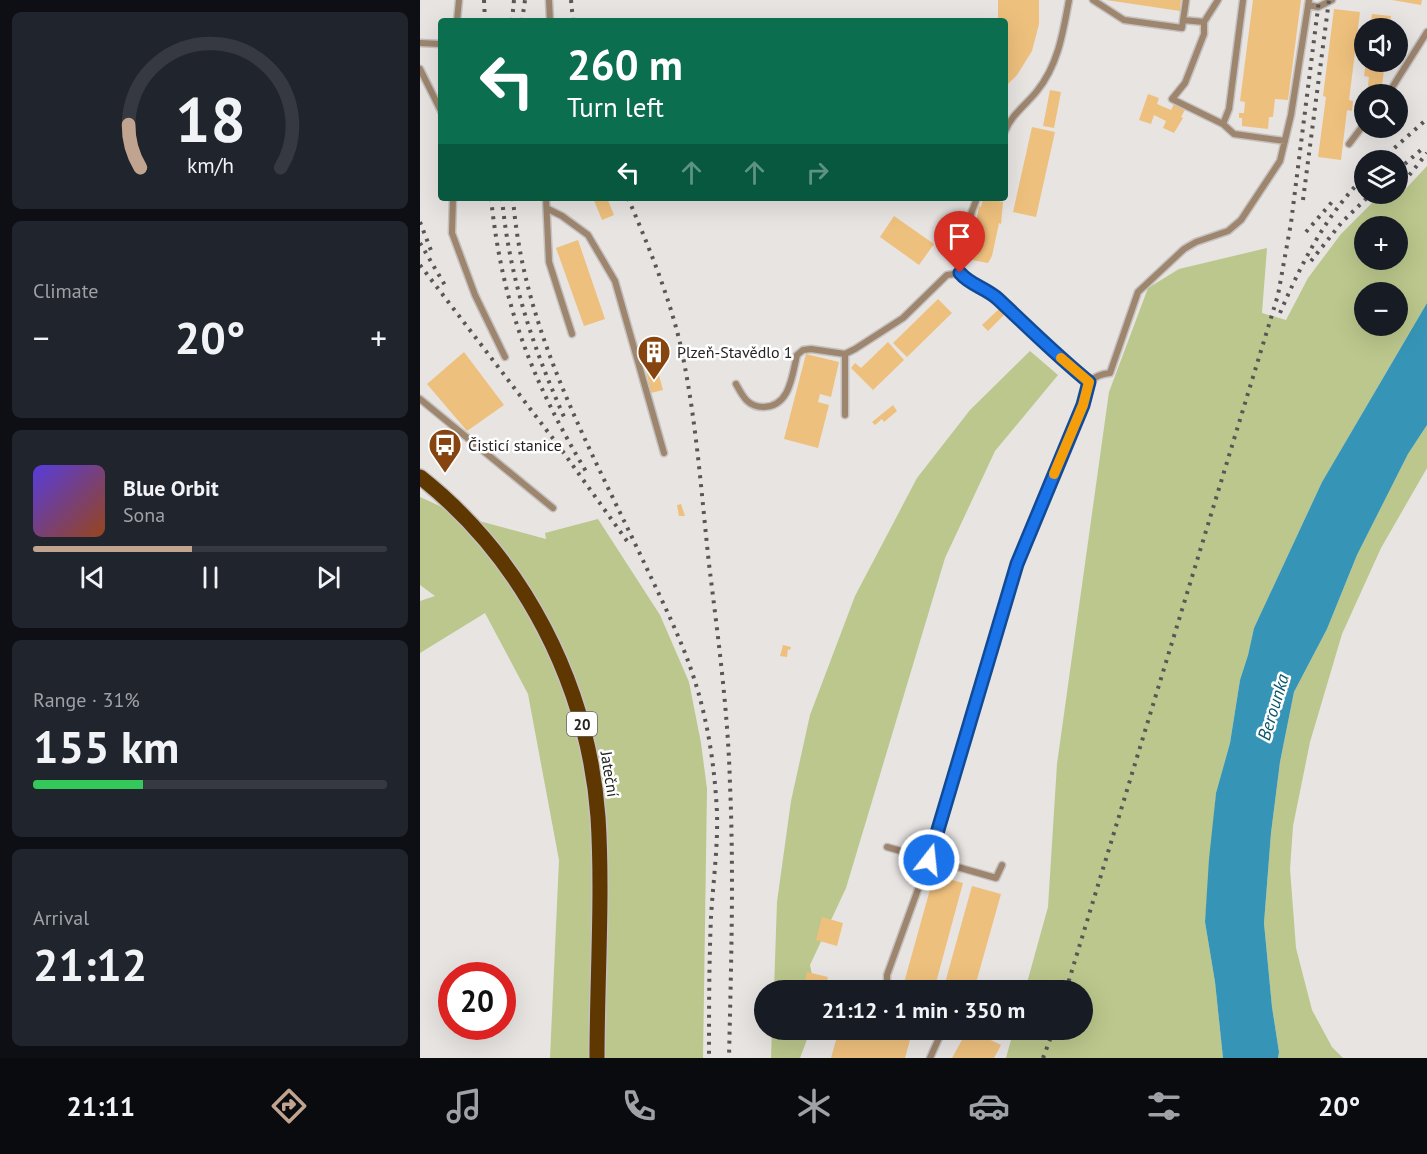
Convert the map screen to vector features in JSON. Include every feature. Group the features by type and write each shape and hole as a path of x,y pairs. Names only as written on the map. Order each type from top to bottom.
{"main road":[{"name":"Jateční","path":"420,477 464,517 530,600 560,658 577,706 588,750 598,817 597,1058"}],"lane":[{"path":"458,18 459,0"},
{"path":"549,0 550,18"},
{"path":"1008,124 1036,92 1052,69 1069,0"},
{"path":"1093,0 1124,20 1182,28 1186,0"},
{"path":"1218,0 1204,22 1204,34 1185,83 1172,99 1222,124 1233,134 1285,141"},
{"path":"1222,124 1229,109 1243,0"},
{"path":"887,980 929,860 1017,564 1083,405 1089,382 1098,374 1110,373 1138,292 1184,249 1196,242 1228,231 1241,220 1280,161 1291,115 1309,2 1318,7 1332,0"},
{"path":"1183,20 1204,22"},
{"path":"1394,84 1427,32"},
{"path":"420,44 438,44"},
{"path":"420,69 438,105"},
{"path":"1348,144 1354,137"},
{"path":"453,201 452,233 475,295 505,357"},
{"path":"547,201 549,262 572,334"},
{"path":"976,201 967,225 960,273 967,281 997,298 1054,353 1089,382"},
{"path":"548,209 588,235 615,281 664,453"},
{"path":"736,384 744,400 750,404 760,407 774,406 783,400 797,355 803,350 845,354 903,318 947,275 960,273"},
{"path":"845,354 845,415"},
{"path":"420,399 553,508"},
{"path":"887,847 996,878 1002,865"},
{"path":"930,1058 938,1040"}],"green space":[{"path":"1427,166 1427,303 1408,335 1408,282 1354,282 1354,336 1408,336 1322,482 1254,628 1240,680 1230,743 1216,793 1205,922 1215,982 1223,1058 1006,1058 1011,1040 1093,1040 1093,980 1028,980 1048,907 1057,764 1109,392 1148,288 1179,269 1267,248 1262,313 1286,320 1308,278 1341,234 1354,221 1354,270 1408,270 1408,216 1359,216 1371,204 1408,204 1408,186"},
{"path":"1030,351 1058,375 995,451 945,558 846,888 810,965 813,980 774,980 777,902 791,801 810,715 855,596 917,478 970,410"},
{"path":"1427,425 1427,468 1381,548 1342,634 1310,742 1293,826 1290,869 1296,948 1312,1010 1332,1047 1343,1058 1278,1058 1264,923 1271,833 1280,762 1294,692 1327,629 1357,555 1408,454"},
{"path":"420,497 464,517 546,539 545,533 598,519 660,615 689,682 707,789 703,1058 550,1058 559,860 528,694 485,613 420,653 420,601 435,596 420,585"},
{"path":"772,1040 807,1040 800,1058 771,1058"}],"water":[{"name":"Berounka","path":"1427,303 1427,425 1408,454 1357,555 1327,629 1294,692 1280,762 1271,833 1264,923 1278,1058 1223,1058 1215,982 1205,922 1216,793 1230,743 1240,680 1254,628 1322,482"}],"building":[{"path":"998,0 1039,0 1039,24 1032,51 1017,75 1008,84 1008,18 998,18"},
{"path":"1106,0 1181,0 1180,11"},
{"path":"1253,0 1301,0 1288,100 1275,99 1273,117 1269,117 1268,129 1242,126 1242,118 1239,118 1239,113 1244,113 1245,102 1240,101"},
{"path":"1392,0 1422,0 1421,5"},
{"path":"1334,9 1360,12 1359,18 1354,18 1354,60 1349,100 1353,101 1352,111 1347,110 1341,160 1318,157 1326,97 1323,96"},
{"path":"1372,14 1391,16 1391,18 1371,18"},
{"path":"1365,72 1384,72 1382,84 1368,84 1369,77 1364,76"},
{"path":"1050,90 1061,92 1054,128 1043,126"},
{"path":"1148,94 1159,98 1157,104 1171,110 1174,104 1185,110 1174,133 1163,128 1166,121 1154,115 1151,124 1139,120"},
{"path":"1032,127 1055,132 1036,217 1013,212"},
{"path":"594,201 608,201 614,215 602,220"},
{"path":"982,201 1003,202 1001,224 999,223 992,256 988,263 972,260 974,252 971,251 979,206 981,207"},
{"path":"894,216 934,244 919,265 880,237"},
{"path":"578,240 605,319 584,326 556,248"},
{"path":"938,299 952,313 907,357 893,343"},
{"path":"999,309 1005,314 988,331 982,325"},
{"path":"888,342 904,360 873,390 851,368 855,363 861,368"},
{"path":"464,352 504,405 467,431 427,384"},
{"path":"806,354 839,362 831,397 820,394 818,402 829,405 818,448 784,439"},
{"name":"Plzeň-Stavědlo 1","path":"657,368 663,390 651,393 646,371"},
{"path":"893,405 897,411 884,422 882,419 875,425 872,422"},
{"path":"681,504 685,516 679,516 677,505"},
{"path":"783,645 791,647 790,650 788,649 787,657 780,656"},
{"path":"934,875 963,883 937,980 905,980"},
{"path":"972,886 1001,894 977,980 946,980"},
{"path":"822,917 843,923 837,946 816,940"},
{"path":"807,972 828,977 827,980 805,980"},
{"path":"836,1040 910,1040 905,1058 831,1058"},
{"path":"962,1040 991,1040 1001,1045 994,1058 952,1058"}],"railway":[{"path":"484,0 485,18"},
{"path":"512,18 514,0"},
{"path":"522,18 525,0"},
{"path":"571,0 573,18"},
{"path":"1069,980 1278,295 1291,223 1319,0"},
{"path":"1303,200 1329,0"},
{"path":"1392,150 1427,119"},
{"path":"1408,161 1423,148"},
{"path":"1408,177 1427,153"},
{"path":"1280,313 1316,240 1354,188"},
{"path":"491,201 503,273 523,341 550,406 587,473"},
{"path":"502,201 510,256 524,312 565,419"},
{"path":"513,201 519,248 530,296 545,343 583,436 681,643 705,718 713,766 717,813 710,935 709,1058"},
{"path":"629,201 657,269 675,324 686,370 698,453 729,757 732,887 729,1058"},
{"path":"1306,232 1332,202"},
{"path":"1311,261 1342,222 1361,204"},
{"path":"420,222 432,253"},
{"path":"420,243 446,287"},
{"path":"420,265 561,449 627,541"},
{"path":"1043,1058 1050,1040"}],"slow traffic":[{"path":"1054,474 1083,405 1089,382 1061,358"}],"place":[{"name":"Plzeň-Stavědlo 1","path":"654,381"},
{"name":"Čisticí stanice","path":"445,474"}],"route":[{"path":"929,860 1017,564 1083,405 1089,382 1054,353 997,298 967,281 960,273"}]}
